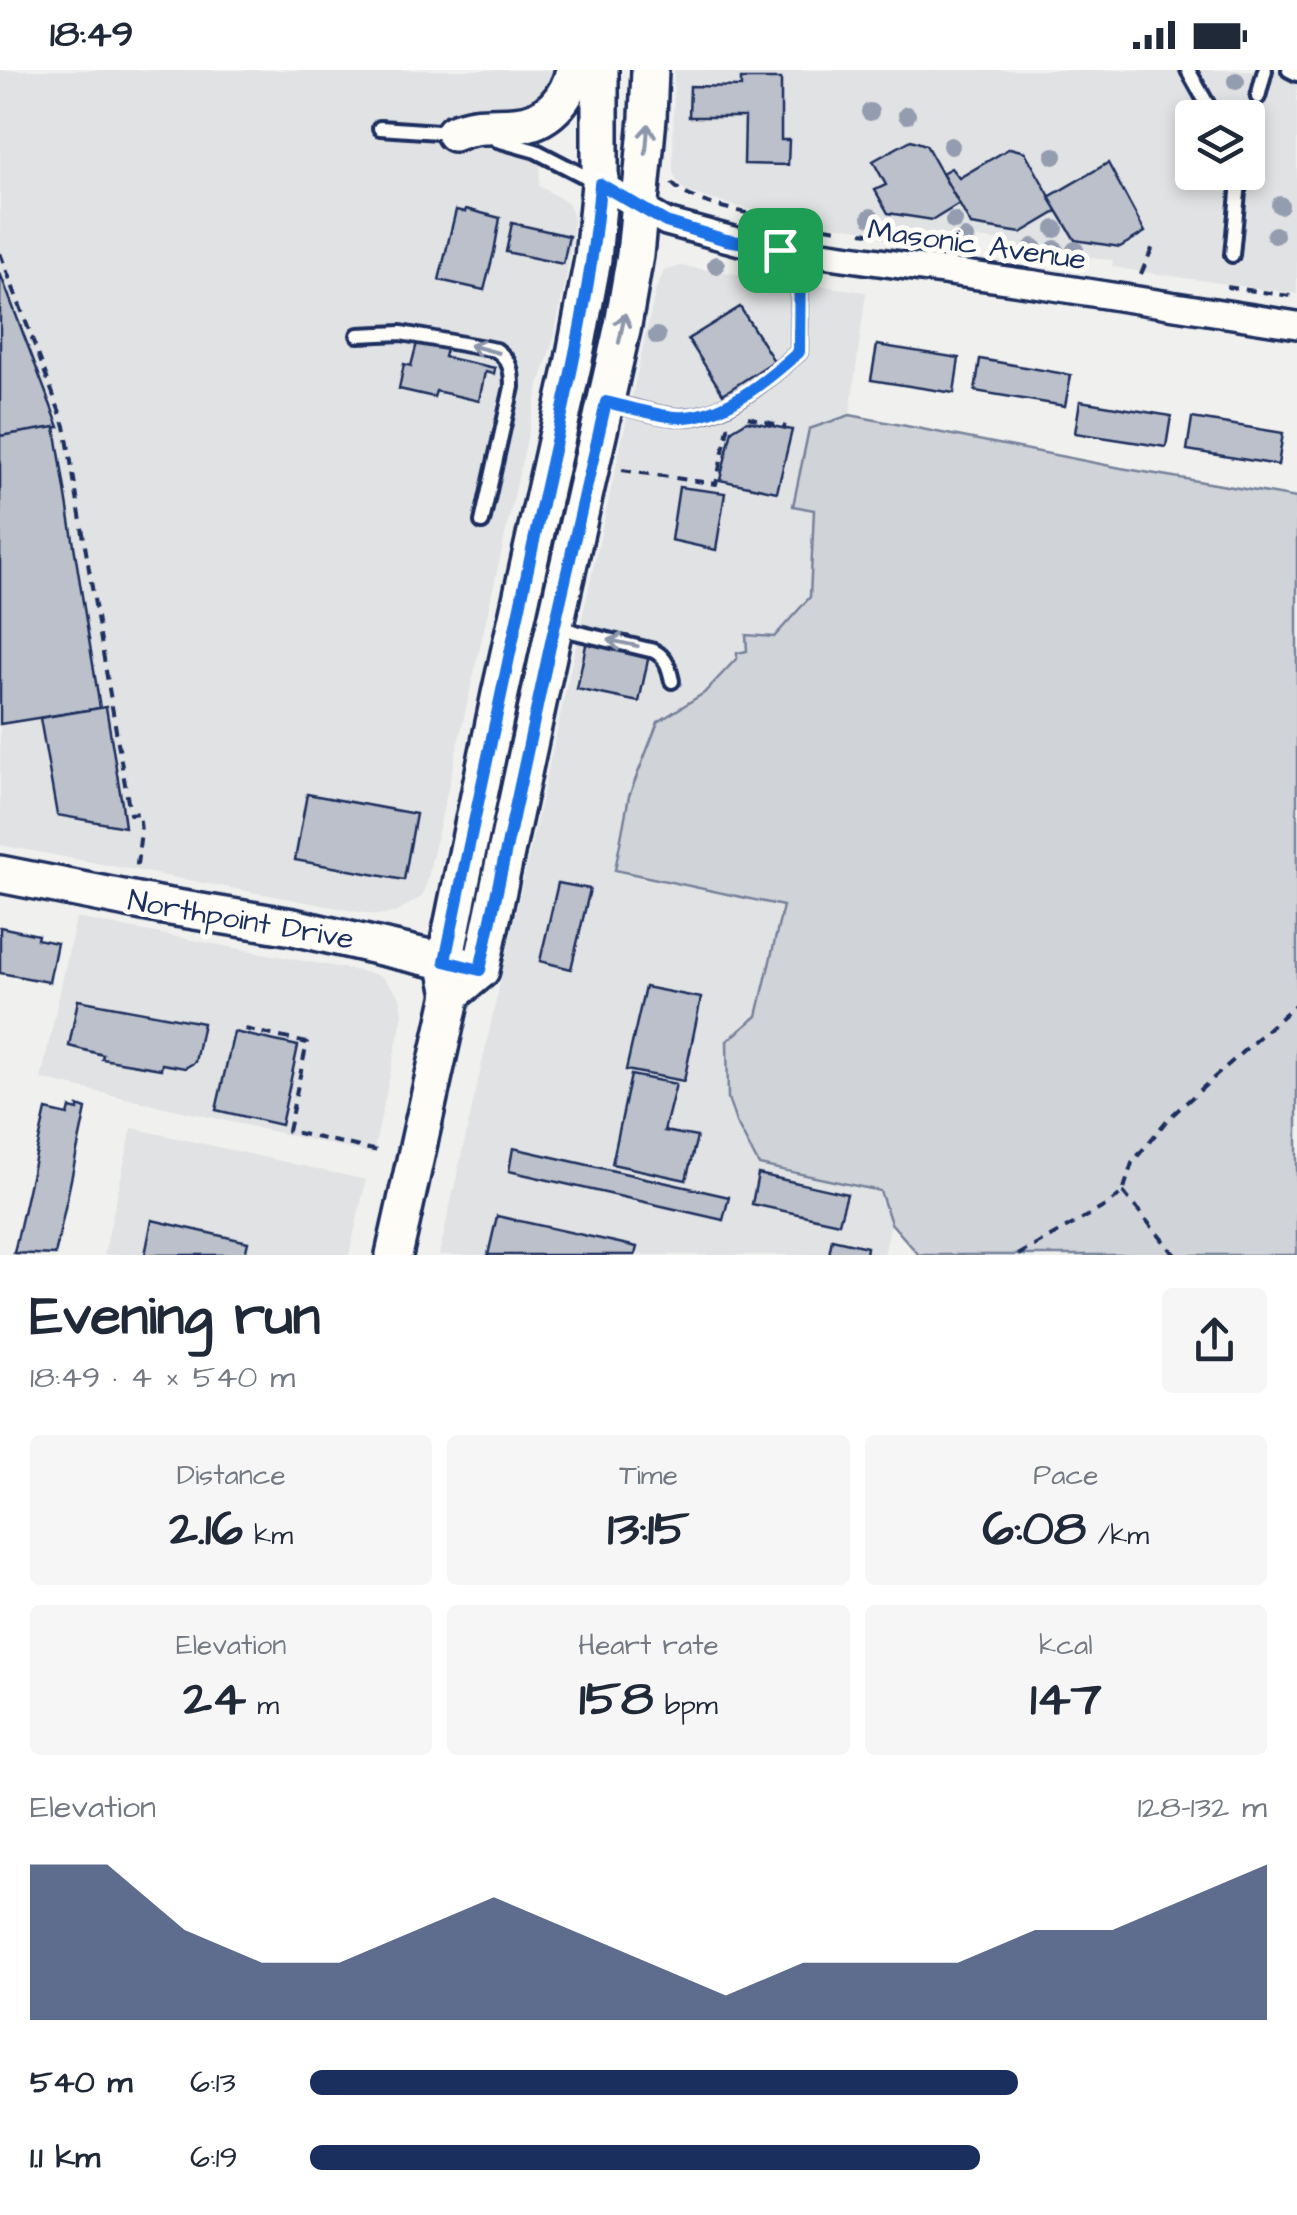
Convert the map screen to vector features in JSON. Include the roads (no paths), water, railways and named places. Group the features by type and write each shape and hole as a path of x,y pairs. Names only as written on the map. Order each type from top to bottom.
{"main road":[{"path":"454,133 476,125 514,125 540,118 564,98 574,70"},
{"path":"394,1255 509,656 593,259 600,184 600,70"},
{"path":"516,805 634,268 650,70"},
{"path":"573,365 580,405 567,498 581,509"},
{"path":"535,536 550,555 553,633"},
{"path":"509,656 519,688 505,766 516,805"},
{"name":"Northpoint Drive","path":"0,874 293,927 449,977 480,970 516,805"}],"street":[{"name":"Masonic Avenue","path":"600,184 666,222 708,235 1297,325"}],"lane":[{"path":"1188,70 1205,100"},
{"path":"1258,97 1264,70"},
{"path":"1288,70 1297,74"},
{"path":"380,128 493,138 536,151 600,184"},
{"path":"1232,255 1238,190"},
{"path":"606,402 678,417 723,409 774,374 799,352 800,252"},
{"path":"358,336 401,333 502,354 512,370 512,386 482,522"},
{"path":"553,633 575,632 654,651 662,655 672,682"}]}
